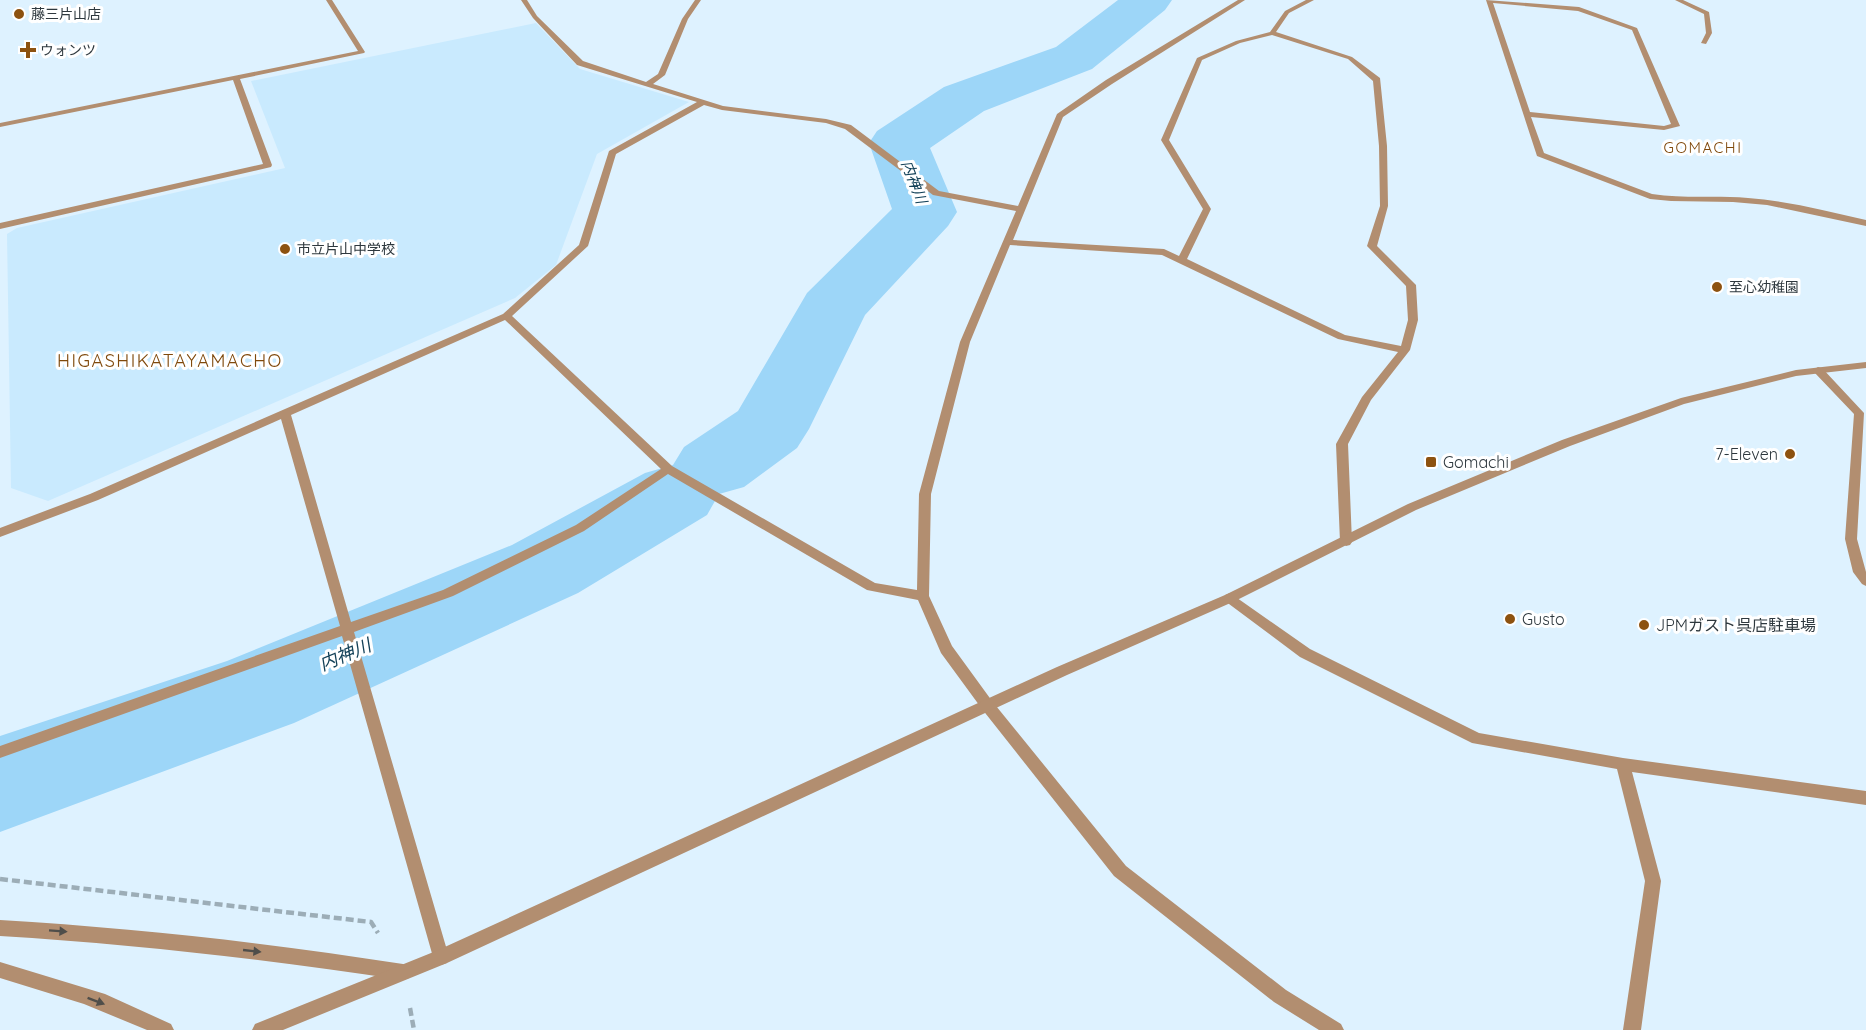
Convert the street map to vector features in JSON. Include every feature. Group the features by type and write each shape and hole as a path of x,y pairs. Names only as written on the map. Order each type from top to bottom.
{"street":[{"path":"0,125 362,52 329,0"},
{"path":"524,0 535,17 580,63 722,108 826,121 848,127 936,193 1020,209"},
{"path":"648,84 661,75 685,19 698,0"},
{"path":"1242,0 1109,82 1060,116 965,342 925,494 923,596 946,649 987,705 1120,871 1280,996 1335,1030"},
{"path":"1272,33 1287,12 1311,0"},
{"path":"1678,0 1707,13 1709,33 1704,43"},
{"path":"1527,114 1664,128 1676,126 1635,29 1579,9 1490,1 1540,154 1650,196 1667,200 1733,199 1775,202 1866,223"},
{"path":"1182,260 1207,209 1165,140 1199,59 1238,42 1272,33 1350,58 1377,80 1383,146 1384,206 1372,246 1411,285 1413,320 1405,350 1366,399 1342,444 1346,542"},
{"path":"0,226 268,165 236,79"},
{"path":"0,532 94,498 506,316 583,246 612,153 703,102"},
{"path":"1006,242 1164,252 1342,337 1405,350"},
{"path":"506,316 668,469 872,587 923,596"},
{"path":"261,1030 441,957 987,705 1230,598 1423,503 1566,443 1681,400 1818,370 1866,365"},
{"path":"1818,370 1859,413 1851,539 1859,572 1866,581"},
{"path":"285,413 441,957"},
{"path":"0,752 448,593 580,528 668,469"},
{"path":"1230,598 1305,653 1477,739 1623,764 1866,798"},
{"path":"1623,764 1653,881 1632,1030"},
{"path":"0,928 63,931 289,955 403,972"},
{"path":"0,970 54,985 149,1021 165,1030"}],"shaded area":[{"name":"市立片山中学校","path":"536,23 580,69 689,102 597,154 556,265 515,298 48,501 11,488 7,234 17,228 285,168 251,81"}],"waterway":[{"name":"内神川","path":"714,467 768,429 832,308 925,212 898,143 964,99 1074,58 1148,0"},
{"name":"内神川","path":"0,784 258,693 545,569 676,494"}],"place":[{"name":"藤三片山店","path":"19,14"},
{"name":"ウォンツ","path":"28,50"},
{"name":"市立片山中学校","path":"285,249"},
{"name":"至心幼稚園","path":"1717,287"},
{"name":"7-Eleven","path":"1790,454"},
{"name":"Gomachi","path":"1431,462"},
{"name":"Gusto","path":"1510,619"},
{"name":"JPMガスト呉店駐車場","path":"1644,625"}],"district":[{"name":"GOMACHI","path":"1703,148"},
{"name":"HIGASHIKATAYAMACHO","path":"170,361"}]}
